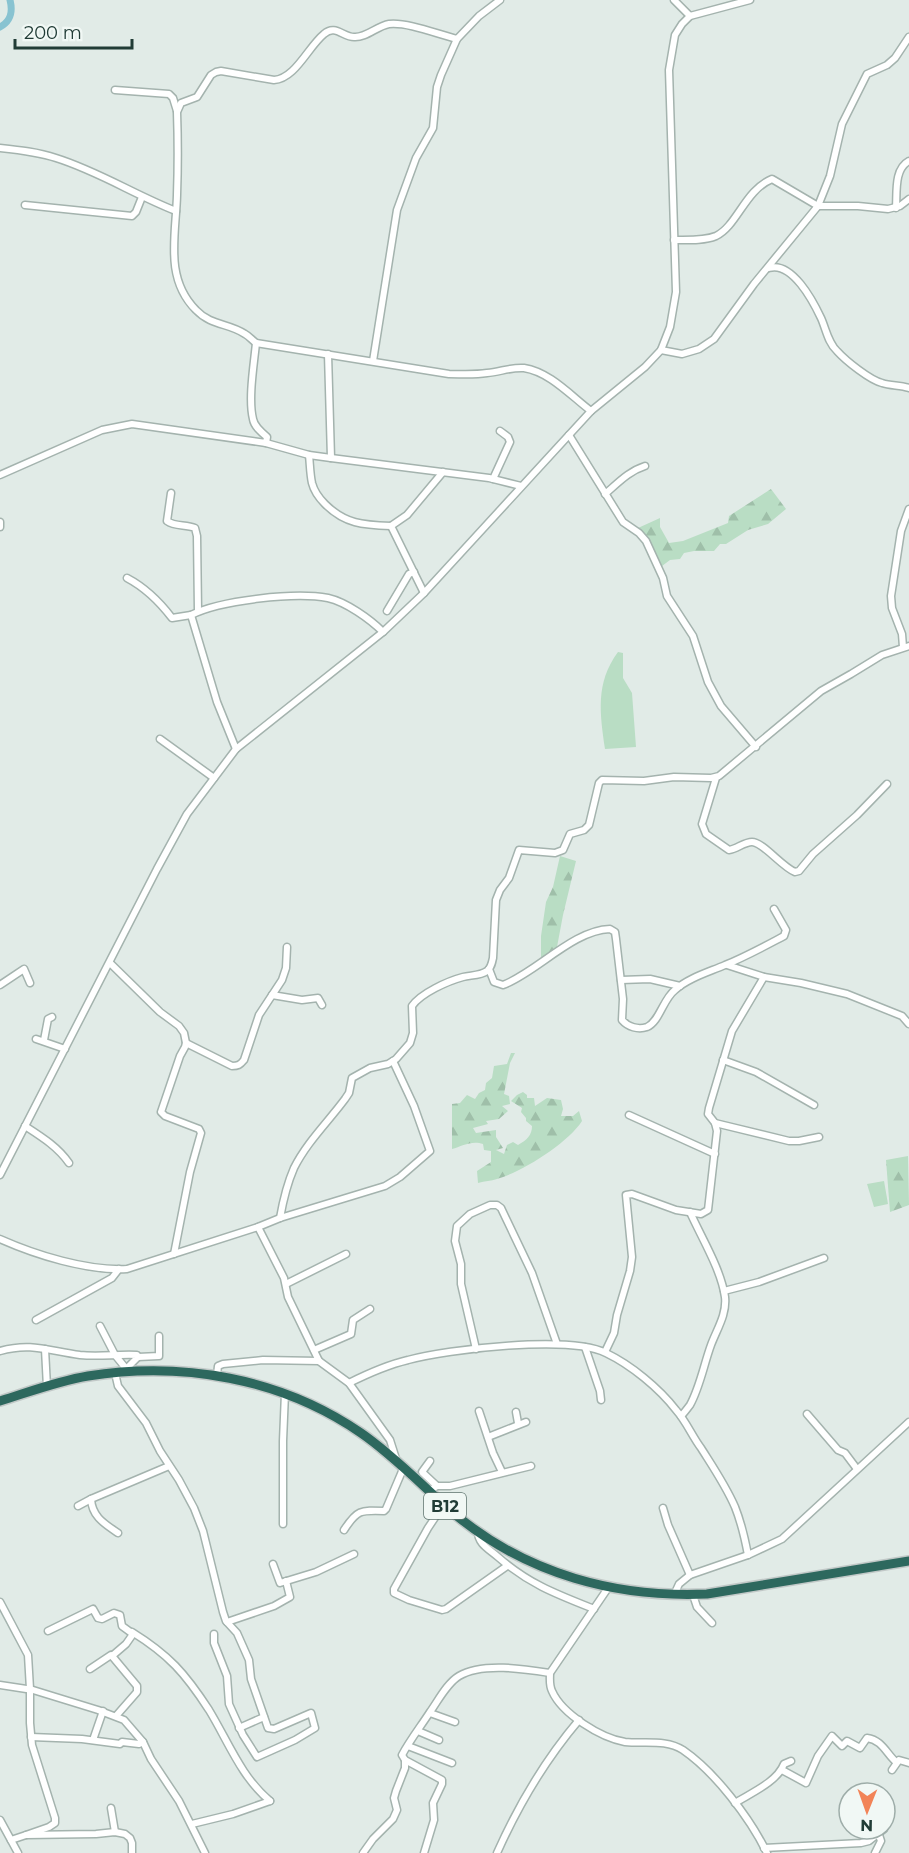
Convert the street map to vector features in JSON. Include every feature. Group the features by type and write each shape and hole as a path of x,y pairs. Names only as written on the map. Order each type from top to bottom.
{"highway":[{"name":"B12","path":"0,1401 87,1377 129,1372 173,1371 217,1375 285,1393 312,1404 362,1433 400,1466 433,1489 444,1504 478,1532 515,1556 572,1579 608,1588 693,1595 735,1591 909,1561"}],"street":[{"path":"373,361 397,210 416,158 433,128 437,87 457,39 479,16 500,0"},
{"path":"674,0 690,16"},
{"path":"0,1175 182,824 213,777 236,749 383,632 424,593 591,411 645,367 661,350 670,327 676,292 669,70 675,35 690,16 750,0"},
{"path":"177,112 182,103 201,93 211,75 221,70 282,80 289,75 317,40 329,30 353,37 365,34 379,26 403,24 457,39"},
{"path":"661,350 682,354 699,349 714,339 754,284 818,206 830,176 842,124 867,74 887,65 895,58 909,37"},
{"path":"115,90 169,94 173,98 177,112 174,259 177,277 187,299 204,318 245,333 256,343 449,374 476,375 525,368 551,378 591,411"},
{"path":"0,148 54,158 96,173 142,197 176,211"},
{"path":"896,208 900,170 903,164 909,161"},
{"path":"674,240 706,238 723,232 749,197 772,179 818,206 896,208 909,199"},
{"path":"25,205 132,216 142,197"},
{"path":"768,268 772,266 781,268 793,275 821,317 836,351 873,379 881,383 909,388"},
{"path":"256,343 252,384 253,420 267,437 266,443"},
{"path":"328,354 331,458"},
{"path":"0,476 102,430 132,424 266,443 309,455 493,479 521,486"},
{"path":"493,479 510,442 508,437 500,431"},
{"path":"569,435 623,522 646,541 663,578 668,596 693,636 708,682 721,706 756,747"},
{"path":"309,455 312,482 320,499 335,514 354,523 391,526 407,515 443,472"},
{"path":"605,494 624,478 645,466"},
{"path":"171,493 167,521 171,524 195,528 197,536 198,611"},
{"path":"887,784 795,872 775,859 759,843 748,842 729,850 706,834 702,824 716,778 756,747 820,691 882,655 906,646 892,608 891,596 901,531 909,509"},
{"path":"0,522 0,527"},
{"path":"391,526 424,593"},
{"path":"387,611 409,574 414,572"},
{"path":"127,578 149,592 172,618 270,597 329,598 361,614 383,632"},
{"path":"190,615 217,702 236,749"},
{"path":"160,739 213,777"},
{"path":"280,1218 285,1193 294,1169 302,1154 349,1093 352,1078 370,1068 393,1061 410,1042 413,1033 412,1005 414,1002 451,981 480,974 489,969 493,958 496,900 509,878 517,852 522,849 555,853 563,850 570,834 584,830 589,825 600,781 605,779 644,781 674,777 716,778"},
{"path":"489,969 494,982 503,986 568,945 589,934 610,929 615,933 621,980 623,999 621,1020 626,1025 641,1028 650,1026 664,1003 681,986 705,972 727,964 784,936 786,930 774,909"},
{"path":"186,1043 232,1066 241,1064 258,1015 282,980 286,968 287,947"},
{"path":"110,963 184,1033 186,1043 161,1112 165,1116 199,1129 201,1133 190,1172 174,1254"},
{"path":"727,964 764,977 847,994 902,1016 909,1024"},
{"path":"0,985 24,969 30,983"},
{"path":"605,1352 614,1333 632,1257 626,1195 632,1194 676,1210 701,1214 708,1210 717,1131 715,1123 708,1114 708,1108 732,1031 764,977"},
{"path":"621,980 650,979 681,986"},
{"path":"272,995 302,1000 318,998 321,1005"},
{"path":"44,1041 48,1019 52,1017"},
{"path":"36,1039 65,1049"},
{"path":"723,1060 756,1072 814,1105"},
{"path":"0,1239 88,1267 109,1270 127,1269 385,1186 400,1177 430,1151 414,1106 393,1061"},
{"path":"629,1115 715,1154"},
{"path":"715,1123 789,1141 819,1137"},
{"path":"26,1126 62,1153 69,1163"},
{"path":"476,1348 461,1284 460,1264 454,1241 457,1226 470,1214 490,1205 497,1205 501,1208 532,1273 557,1344"},
{"path":"681,1416 689,1406 722,1319 725,1305 724,1291 716,1269 690,1212"},
{"path":"258,1227 286,1284 288,1297 319,1361 349,1383 390,1440 400,1466 386,1509 384,1511 363,1510 353,1516 344,1530"},
{"path":"286,1284 346,1254"},
{"path":"724,1291 759,1282 824,1258"},
{"path":"36,1320 112,1278 119,1269"},
{"path":"314,1350 351,1334 353,1320 370,1310"},
{"path":"100,1326 116,1355 129,1372"},
{"path":"0,1351 27,1346 81,1355 159,1356 159,1335"},
{"path":"349,1383 377,1369 410,1359 476,1348 557,1344 605,1352 650,1383 681,1416 722,1482 735,1509 748,1555"},
{"path":"585,1347 601,1400"},
{"path":"45,1348 47,1387"},
{"path":"129,1372 128,1367 138,1357"},
{"path":"217,1375 218,1366 223,1364 263,1360 319,1361"},
{"path":"115,1373 118,1386 146,1423 194,1508 203,1531 219,1600 227,1622 237,1633 249,1660 251,1679 268,1728 271,1730 311,1713 315,1728 296,1740 257,1757 239,1728 229,1704 227,1676 214,1643 214,1634"},
{"path":"283,1524 285,1393"},
{"path":"480,1411 502,1472"},
{"path":"516,1412 518,1423"},
{"path":"807,1414 838,1450 845,1453 857,1469"},
{"path":"488,1437 518,1423 526,1422"},
{"path":"674,1595 680,1584 690,1575 748,1555 782,1539 909,1422"},
{"path":"430,1461 422,1472 433,1489 531,1466"},
{"path":"78,1506 170,1466"},
{"path":"91,1499 94,1514 118,1533"},
{"path":"444,1504 414,1552 394,1593 442,1610 507,1566"},
{"path":"663,1508 690,1575"},
{"path":"478,1532 480,1542 507,1566 546,1590 594,1609"},
{"path":"273,1564 280,1583 316,1572 354,1554"},
{"path":"227,1622 274,1606 290,1597 286,1581"},
{"path":"608,1588 550,1673 550,1687 555,1697 579,1720 596,1732 615,1740 668,1743 683,1750 702,1766 735,1803 765,1850 866,1841"},
{"path":"693,1595 697,1607 712,1623"},
{"path":"0,1602 28,1655 32,1746 55,1818 54,1823 49,1827 11,1840"},
{"path":"48,1631 93,1609 98,1618 102,1619 114,1613 120,1615 122,1626 154,1646 183,1672 209,1710 248,1778 270,1801 233,1814 192,1824"},
{"path":"90,1669 112,1656 126,1644 132,1632"},
{"path":"112,1656 137,1686 137,1692 116,1716"},
{"path":"363,1853 393,1819 397,1810 394,1798 405,1768 402,1755 457,1677 487,1669 550,1673"},
{"path":"0,1685 30,1689 124,1720 143,1742 180,1802 205,1853"},
{"path":"93,1740 103,1712"},
{"path":"430,1713 455,1722"},
{"path":"239,1728 264,1717"},
{"path":"497,1853 510,1824 548,1759 579,1720"},
{"path":"418,1731 439,1740"},
{"path":"31,1737 51,1736 120,1744 122,1742 139,1744 143,1742"},
{"path":"782,1770 806,1783 818,1756 832,1736 842,1746 847,1741 860,1748 867,1738 875,1739 896,1762"},
{"path":"408,1746 452,1763"},
{"path":"405,1760 436,1775 443,1782 433,1803 434,1820 424,1853"},
{"path":"892,1770 899,1760 909,1763"},
{"path":"735,1803 771,1780 782,1770 784,1764 791,1761"},
{"path":"111,1808 115,1832"},
{"path":"0,1820 18,1853"},
{"path":"26,1834 115,1832 125,1834 130,1838 132,1853"}],"green space":[{"path":"771,489 786,509 768,524 748,530 726,544 720,544 714,551 684,553 680,559 670,560 662,566 644,534 638,528 660,518 660,527 669,543 683,541 728,523 729,516"},
{"path":"618,652 623,653 623,678 632,693 636,747 605,749 601,711 602,687"},
{"path":"560,856 576,861 557,947 541,958 541,936 546,902 553,887"},
{"path":"511,1053 515,1053 510,1063 504,1094 509,1096 510,1104 502,1106 508,1111 499,1119 486,1121 488,1124 473,1128 476,1133 496,1130 496,1137 503,1148 496,1150 504,1154 507,1145 513,1142 518,1145 526,1139 530,1135 532,1126 521,1112 522,1108 511,1101 523,1092 527,1098 534,1098 535,1106 547,1098 561,1100 563,1109 561,1116 573,1116 579,1111 582,1121 556,1147 531,1163 495,1180 478,1183 477,1171 491,1162 491,1151 484,1150 483,1144 475,1143 452,1149 452,1104 460,1103 467,1095 475,1099 485,1090 486,1083 492,1078 494,1066 507,1064"},
{"path":"908,1156 909,1205 890,1212 886,1160"},
{"path":"884,1181 888,1204 874,1207 867,1184"}],"waterway":[{"path":"0,27 7,22 10,16 10,0"}]}
